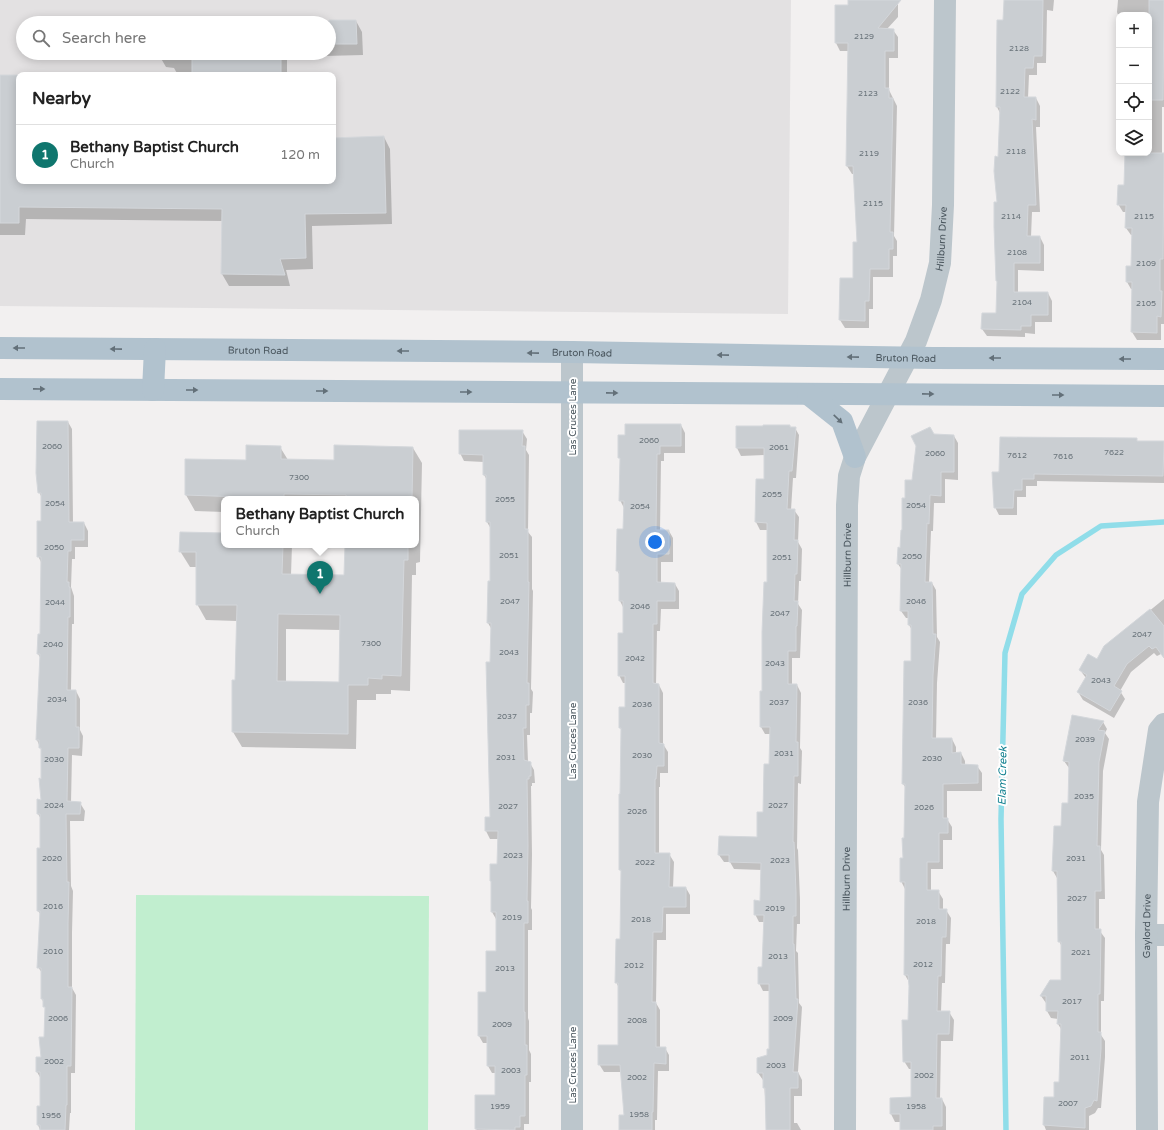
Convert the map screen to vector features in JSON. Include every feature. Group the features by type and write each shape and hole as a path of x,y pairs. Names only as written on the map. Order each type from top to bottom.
{"main road":[{"name":"Bruton Road","path":"0,348 572,352 1164,359"},
{"path":"153,390 155,349"},
{"path":"0,389 572,393 889,393 1164,396"},
{"path":"808,394 842,421 855,457"}],"street":[{"name":"Hillburn Drive","path":"845,1130 847,505 849,476 855,457 916,340 931,300 940,263 943,205 945,0"},
{"name":"Las Cruces Lane","path":"572,352 572,1130"},
{"name":"Gaylord Drive","path":"1146,1130 1155,935 1148,802 1160,730 1164,724"}],"shaded area":[{"path":"0,0 791,0 788,314 0,306"}],"green space":[{"path":"136,895 429,896 428,1130 135,1130"}],"building":[{"path":"848,0 901,0 878,28 894,29 894,51 885,51 885,88 889,88 889,98 893,98 890,232 893,232 893,249 889,249 889,269 870,269 869,301 865,301 865,321 839,320 840,278 853,278 853,242 857,242 853,166 846,166 848,43 835,43 835,5 848,5"},
{"path":"1004,0 1043,0 1042,56 1034,56 1033,68 1025,68 1024,97 1036,97 1036,120 1032,119 1036,205 1028,205 1027,236 1040,236 1040,263 1014,263 1014,292 1048,292 1048,315 1031,315 1031,326 1021,326 1021,330 981,329 982,313 996,313 997,281 994,202 997,202 994,171 995,156 998,157 1000,107 996,107 997,20 1003,20"},
{"path":"1149,0 1164,0 1163,100 1152,100 1152,12 1149,12"},
{"path":"336,20 356,20 357,44 336,44"},
{"path":"192,60 281,60 281,72 192,72"},
{"path":"0,75 16,75 16,184 336,184 336,138 384,136 386,213 305,214 306,258 280,259 285,275 221,274 222,209 19,207 19,223 0,223"},
{"path":"1152,153 1164,153 1163,259 1160,259 1160,291 1162,291 1161,317 1157,316 1157,333 1131,332 1132,282 1126,282 1126,266 1131,266 1132,228 1125,228 1126,205 1117,205 1118,185 1124,185 1125,156 1152,156"},
{"path":"37,421 68,421 69,522 84,522 84,540 71,540 71,551 68,551 67,582 69,582 70,587 70,617 68,617 67,690 76,690 76,727 79,727 79,748 68,748 67,801 81,802 80,814 66,814 67,882 69,882 68,987 72,987 71,1066 67,1066 67,1105 65,1130 40,1130 40,1125 37,1125 37,1106 40,1106 40,1072 36,1072 36,1057 41,1057 39,1037 44,1037 45,1007 43,1007 43,999 41,999 41,968 37,968 40,911 37,911 37,848 40,848 40,814 37,814 37,799 41,800 39,778 41,779 41,748 39,748 39,740 36,740 40,654 37,654 38,634 40,634 41,557 37,557 37,521 41,521 41,493 38,493 36,473"},
{"path":"625,424 681,424 681,446 660,446 660,454 657,454 656,530 669,530 669,554 657,554 657,582 675,583 675,601 657,601 657,624 653,624 653,683 659,684 659,743 664,744 664,766 657,766 655,779 655,853 670,853 669,887 686,887 686,907 663,907 662,932 653,932 652,1002 656,1002 656,1047 666,1047 666,1064 654,1063 652,1130 619,1130 619,1115 624,1115 620,1065 598,1065 598,1045 618,1045 618,983 615,983 616,939 620,939 621,870 619,870 621,728 619,728 619,707 625,707 625,676 618,676 618,633 623,633 623,601 619,601 619,571 616,571 617,529 623,529 624,501 619,501 620,458 618,458 618,435 625,435"},
{"path":"790,425 790,427 796,427 792,471 789,471 787,509 795,509 794,540 798,540 797,574 795,574 794,601 798,601 796,651 788,651 788,684 797,684 796,742 798,742 798,776 794,776 793,842 796,916 793,916 793,944 796,999 798,999 793,1072 798,1072 798,1088 790,1088 790,1130 766,1130 765,1088 763,1088 763,1073 757,1073 757,1058 767,1055 767,1049 769,1049 769,984 758,984 758,967 762,967 764,915 754,915 754,900 760,901 761,863 729,862 729,855 718,855 719,836 757,837 757,812 763,812 764,764 769,764 770,727 760,727 764,582 767,582 767,523 755,522 756,479 764,479 764,448 736,448 736,426"},
{"path":"930,427 934,434 954,435 954,472 941,472 941,496 930,495 929,524 927,523 925,582 932,582 933,634 936,634 933,675 932,738 952,738 952,753 961,752 961,764 978,765 978,783 943,784 943,818 948,818 948,833 939,833 939,862 927,862 927,890 939,890 939,909 947,909 946,937 942,937 941,976 938,976 937,1011 950,1011 949,1034 937,1034 936,1098 942,1098 942,1126 933,1126 933,1130 900,1130 900,1114 890,1114 890,1098 911,1097 911,1062 903,1062 902,1020 908,1020 909,986 908,975 904,975 905,882 900,882 900,858 903,858 902,838 904,838 905,784 902,784 904,661 911,661 911,625 908,625 908,611 900,611 901,564 897,564 898,547 900,548 902,530 902,498 905,498 905,480 912,480 916,446 911,436"},
{"path":"459,430 523,430 522,446 525,446 525,529 528,529 529,582 527,683 529,683 529,705 526,705 526,728 523,728 524,760 531,762 531,776 527,779 528,923 524,923 524,1012 525,1045 527,1045 527,1075 525,1075 525,1116 520,1116 520,1127 515,1127 515,1130 475,1129 475,1095 495,1095 495,1066 487,1066 487,1036 478,1036 478,992 486,992 486,951 496,951 496,912 491,912 490,864 497,864 498,831 485,831 485,817 490,817 486,662 490,662 491,623 487,623 488,581 490,581 490,522 486,522 486,475 483,475 483,455 459,454"},
{"path":"1000,437 1137,438 1137,441 1164,441 1163,476 1034,474 1034,479 1022,479 1022,490 1014,490 1013,508 994,508 992,472 999,472"},
{"path":"246,445 281,446 281,459 334,460 334,445 413,447 412,496 284,494 284,496 185,495 185,459 246,460"},
{"path":"180,532 221,533 221,548 283,548 282,574 344,575 345,548 408,548 408,560 404,560 401,676 382,675 382,679 368,678 368,685 348,685 348,734 232,732 232,680 235,680 237,605 196,605 196,552 179,552","holes":["278,614 340,615 339,682 277,681"]},
{"path":"1150,609 1164,626 1164,658 1156,647 1152,649 1149,646 1127,664 1114,686 1122,691 1110,711 1077,692 1087,675 1079,670 1088,654 1097,659 1104,646"},
{"path":"1072,715 1104,721 1098,730 1105,731 1099,762 1097,846 1100,846 1101,891 1095,891 1095,929 1101,929 1098,1032 1101,1032 1101,1049 1097,1101 1094,1100 1091,1106 1085,1108 1085,1128 1043,1125 1044,1097 1054,1097 1054,1082 1059,1082 1061,1024 1057,1024 1058,1011 1046,1011 1046,996 1040,996 1050,980 1061,980 1061,942 1058,942 1057,871 1052,871 1054,826 1061,826 1062,803 1068,803 1069,762 1063,761"}],"waterway":[{"name":"Elam Creek","path":"1006,1130 1001,819 1005,653 1022,594 1056,555 1101,526 1164,522"}],"place":[{"name":"Bethany Baptist Church","path":"320,594"}]}
